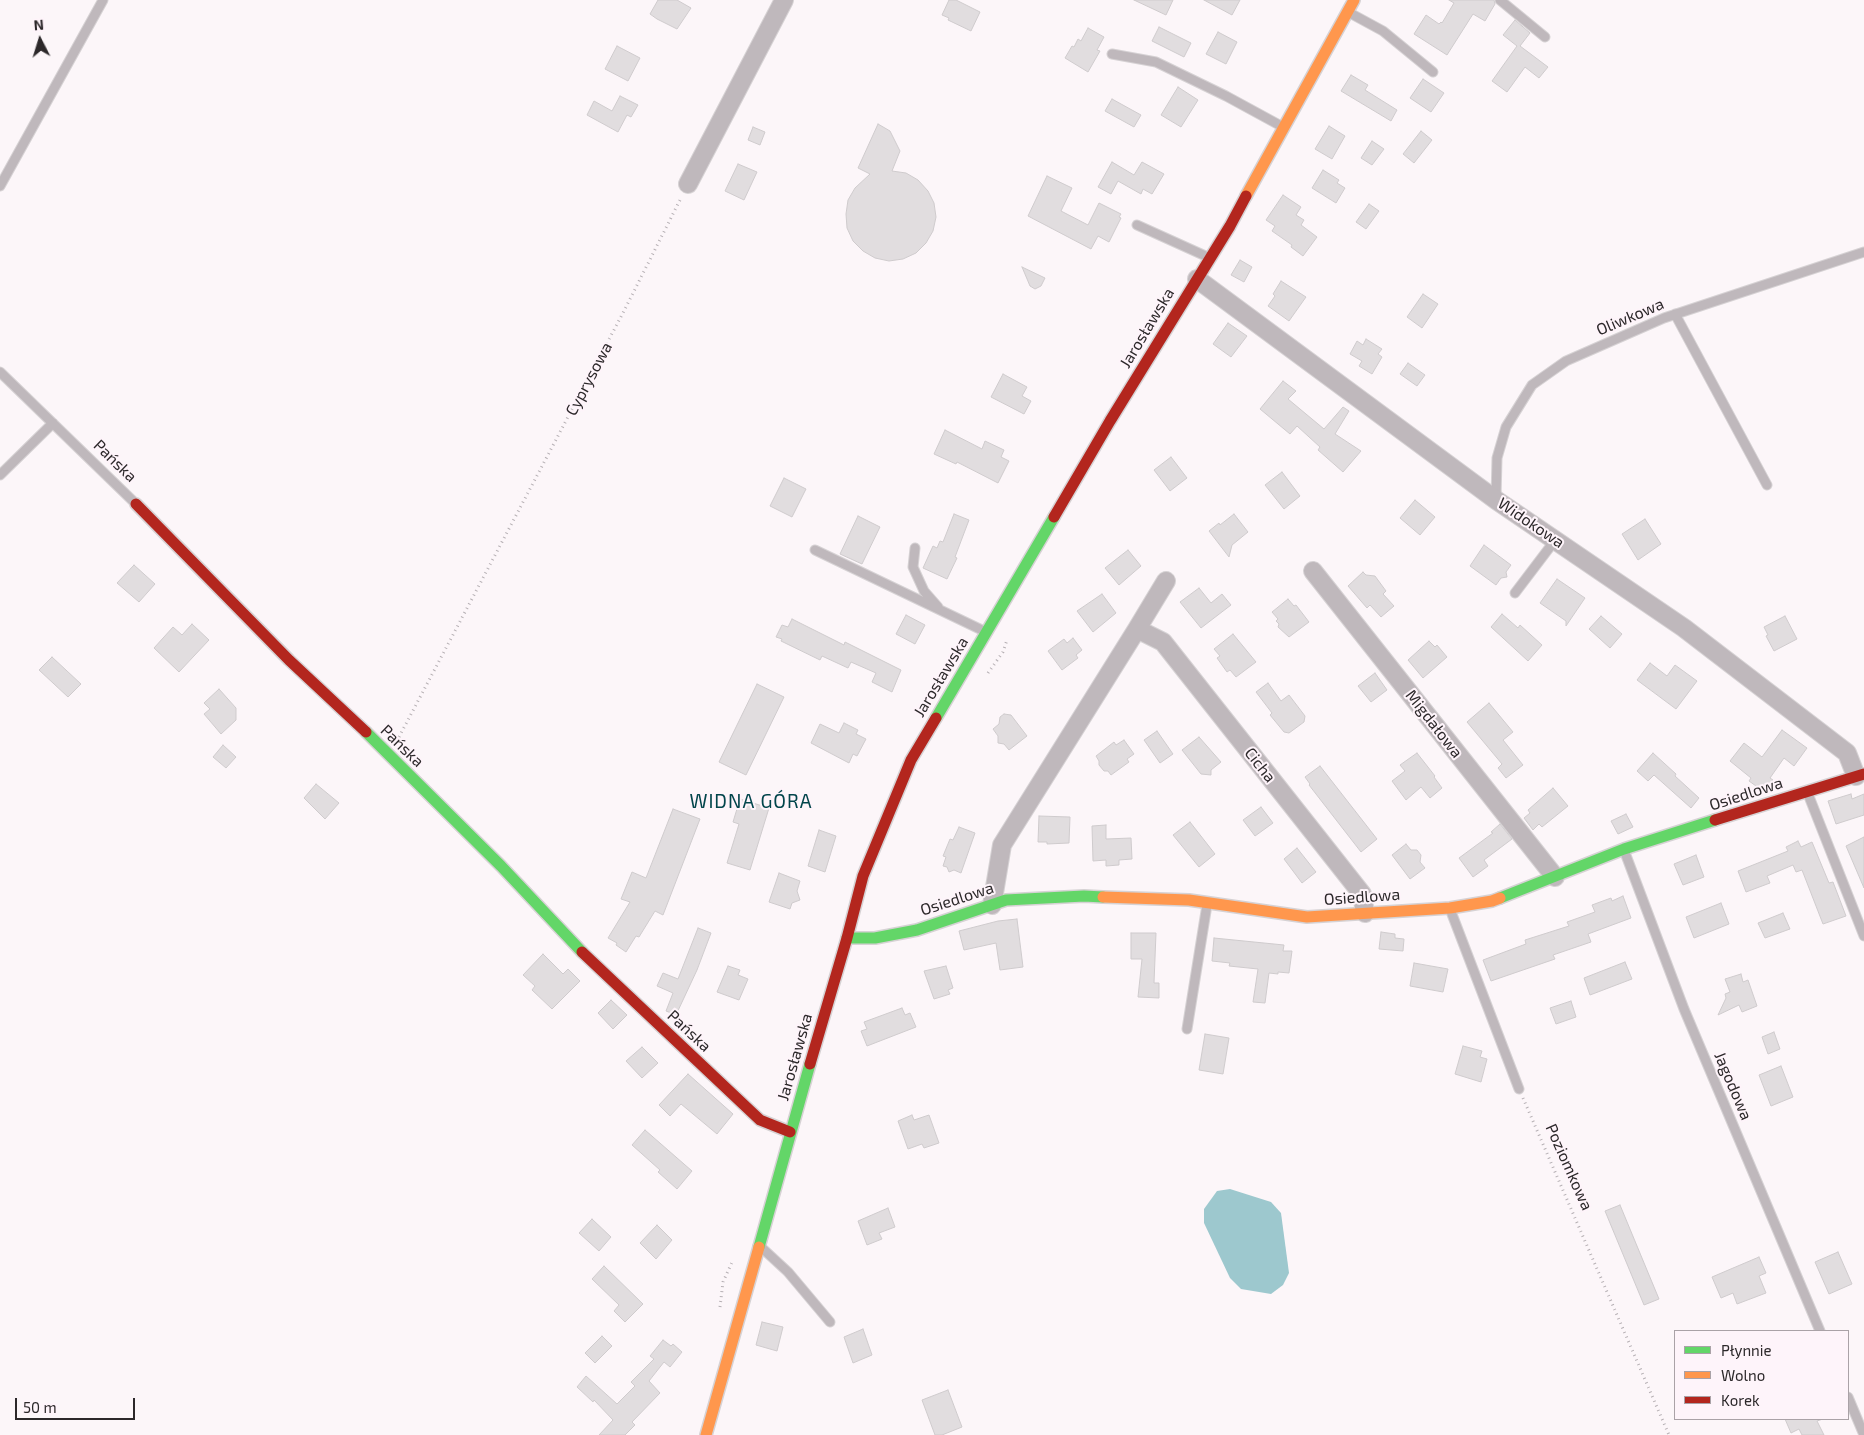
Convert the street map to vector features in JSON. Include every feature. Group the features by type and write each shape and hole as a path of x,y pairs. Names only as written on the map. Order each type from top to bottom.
{"street":[{"path":"688,184 784,0"},
{"name":"Jarosławska","path":"706,1435 863,876 911,760 1110,421 1230,226 1354,0"},
{"name":"Widokowa","path":"1197,278 1496,500 1684,628 1847,753 1860,775"},
{"name":"Pańska","path":"136,504 289,660 390,755 501,866 572,943 760,1120 790,1132"},
{"name":"Migdałowa","path":"1313,571 1555,877"},
{"path":"992,905 1002,846 1166,581"},
{"name":"Cicha","path":"1138,629 1163,642 1362,894 1365,914"},
{"name":"Osiedlowa","path":"847,938 875,938 917,930 1006,900 1084,896 1189,900 1307,918 1450,908 1492,901 1624,850 1860,775"}],"lane":[{"path":"0,186 103,0"},
{"path":"1500,0 1545,37"},
{"path":"1348,12 1383,32 1433,72"},
{"path":"1112,54 1156,62 1284,127"},
{"path":"1137,225 1210,258"},
{"name":"Oliwkowa","path":"1496,500 1497,458 1506,427 1532,385 1566,361 1675,314 1864,252"},
{"path":"1675,314 1766,485"},
{"name":"Pańska","path":"0,372 136,504"},
{"path":"0,475 53,423"},
{"path":"1515,593 1556,540"},
{"path":"915,548 913,567 924,591 940,610"},
{"path":"815,550 986,632"},
{"path":"1807,791 1864,936"},
{"name":"Jagodowa","path":"1624,850 1684,1008 1820,1330"},
{"path":"1187,1029 1207,903"},
{"path":"1450,908 1519,1089"},
{"path":"760,1246 788,1272 830,1322"},
{"path":"1849,1399 1864,1435"}],"path":[{"name":"Cyprysowa","path":"390,755 625,309 688,184"},
{"name":"Poziomkowa","path":"1519,1089 1669,1435"}],"water":[{"path":"1230,1189 1271,1202 1281,1213 1289,1273 1283,1285 1271,1294 1241,1289 1230,1278 1204,1223 1204,1209 1217,1191"}],"building":[{"path":"658,0 677,0 691,8 677,29 650,14"},
{"path":"949,0 956,0 980,12 971,31 942,15"},
{"path":"1134,0 1173,0 1166,15"},
{"path":"1204,0 1240,0 1232,15"},
{"path":"1449,0 1494,0 1495,4 1485,21 1473,14 1447,55 1414,34 1426,15 1439,24 1442,23 1454,3"},
{"path":"1515,20 1530,33 1520,46 1548,67 1539,78 1525,67 1507,92 1492,81 1517,46 1503,35"},
{"path":"1159,27 1191,43 1184,57 1152,41"},
{"path":"1088,28 1104,37 1097,50 1100,51 1088,72 1065,58 1078,39 1081,41"},
{"path":"1218,32 1237,42 1226,64 1206,54"},
{"path":"617,46 640,58 628,81 605,69"},
{"path":"1351,75 1368,85 1365,90 1397,110 1391,121 1341,91"},
{"path":"1423,79 1444,93 1431,112 1410,98"},
{"path":"1178,87 1198,100 1181,127 1161,115"},
{"path":"620,96 638,105 631,117 627,115 618,132 587,115 594,101 612,111"},
{"path":"1112,99 1141,115 1134,127 1105,111"},
{"path":"878,124 890,131 900,151 892,171 906,173 918,180 928,191 934,203 936,217 933,231 926,243 916,253 903,259 889,261 875,258 863,251 853,241 847,228 848,200 855,188 870,174 858,168"},
{"path":"1329,126 1345,136 1332,159 1315,149"},
{"path":"753,127 765,132 760,145 748,140"},
{"path":"1421,131 1432,140 1414,163 1403,154"},
{"path":"1372,141 1384,149 1372,165 1361,158"},
{"path":"1112,162 1134,175 1142,162 1164,174 1152,194 1143,189 1141,194 1118,181 1111,194 1098,187"},
{"path":"738,164 757,172 744,200 725,191"},
{"path":"1323,170 1339,180 1337,183 1345,188 1336,203 1312,188"},
{"path":"1047,176 1072,188 1061,211 1088,225 1099,203 1121,214 1119,217 1121,218 1109,242 1098,236 1091,249 1028,216"},
{"path":"1283,195 1301,207 1296,215 1304,220 1301,225 1317,237 1303,256 1291,247 1292,245 1272,231 1275,226 1266,220"},
{"path":"1369,204 1379,211 1366,229 1356,222"},
{"path":"1240,260 1252,267 1244,282 1231,275"},
{"path":"1022,267 1045,278 1041,286 1035,289 1030,286"},
{"path":"1281,281 1306,297 1289,321 1268,306 1275,296 1273,294"},
{"path":"1423,294 1438,304 1422,328 1407,317"},
{"path":"1228,323 1247,336 1231,357 1213,344"},
{"path":"1366,339 1382,349 1378,354 1382,357 1372,374 1359,366 1362,361 1350,354 1357,341 1363,345"},
{"path":"1408,363 1425,375 1417,386 1400,374"},
{"path":"1003,374 1027,387 1022,396 1031,401 1024,414 991,397"},
{"path":"1283,381 1296,391 1288,399 1324,429 1343,407 1349,411 1335,434 1361,451 1343,472 1318,450 1320,447 1297,426 1290,434 1260,409"},
{"path":"945,430 982,449 985,441 1004,450 1001,457 1009,461 998,483 957,462 956,464 934,454"},
{"path":"1171,457 1187,478 1170,491 1154,470"},
{"path":"1282,472 1300,496 1284,509 1265,485"},
{"path":"784,478 806,489 792,517 770,506"},
{"path":"1415,500 1435,517 1420,535 1400,518"},
{"path":"954,514 969,520 955,557 957,558 947,579 923,568 933,546 937,548 940,541 943,542"},
{"path":"1234,514 1248,532 1232,545 1229,557 1209,531"},
{"path":"858,516 880,527 862,564 840,554"},
{"path":"1645,519 1661,544 1638,560 1622,534"},
{"path":"1484,545 1511,565 1506,572 1507,577 1501,578 1496,585 1470,566"},
{"path":"1128,550 1141,566 1119,585 1105,568"},
{"path":"134,565 155,584 139,602 117,583"},
{"path":"1363,572 1366,575 1375,576 1386,591 1383,594 1394,606 1381,617 1370,605 1367,608 1348,586"},
{"path":"1557,579 1585,598 1566,626 1566,621 1540,603"},
{"path":"1199,588 1211,603 1222,594 1231,605 1201,628 1180,602"},
{"path":"1102,594 1116,613 1093,632 1077,611"},
{"path":"1288,599 1294,606 1296,605 1309,622 1289,637 1278,627 1279,624 1276,621 1278,619 1272,612"},
{"path":"1502,614 1518,628 1520,625 1542,645 1528,661 1491,627"},
{"path":"906,615 925,625 915,644 896,634"},
{"path":"1601,616 1622,634 1610,648 1589,629"},
{"path":"1785,616 1797,639 1774,651 1766,636 1768,635 1764,627"},
{"path":"792,619 844,645 845,642 901,670 892,692 872,682 876,673 851,662 848,668 822,656 820,660 781,641 782,639 776,637 782,625 788,627"},
{"path":"192,624 209,640 179,672 154,648 173,627 182,635"},
{"path":"1233,634 1256,662 1236,677 1230,670 1227,672 1217,658 1220,656 1214,649"},
{"path":"1073,638 1082,650 1076,655 1078,658 1062,670 1048,651 1064,639 1067,643"},
{"path":"1429,641 1435,647 1437,645 1447,657 1423,678 1408,660"},
{"path":"52,657 81,684 68,697 39,670"},
{"path":"1650,663 1667,676 1675,665 1697,681 1676,709 1637,680"},
{"path":"1375,673 1387,690 1371,702 1358,686"},
{"path":"1268,683 1281,701 1289,695 1305,716 1304,722 1289,733 1284,732 1270,715 1272,713 1256,692"},
{"path":"757,684 784,697 746,775 719,762"},
{"path":"219,689 236,708 236,720 221,734 204,714 210,709 204,703"},
{"path":"1489,703 1513,732 1503,740 1523,765 1506,778 1498,768 1502,764 1467,722"},
{"path":"1004,714 1011,715 1027,736 1009,750 1004,744 998,743 998,736 993,729 999,724 1000,717"},
{"path":"844,723 858,730 856,734 866,739 857,756 853,754 849,763 811,743 820,724 839,733"},
{"path":"1782,730 1807,748 1794,766 1784,758 1770,778 1773,780 1766,790 1763,791 1749,781 1751,778 1730,761 1744,743 1762,757"},
{"path":"1157,731 1173,754 1160,763 1144,740"},
{"path":"1199,737 1221,762 1211,770 1211,775 1201,774 1182,750"},
{"path":"1124,740 1134,754 1127,759 1129,762 1111,775 1099,765 1096,756 1114,742 1116,745"},
{"path":"223,745 236,757 226,768 213,757"},
{"path":"1417,753 1442,788 1430,798 1421,787 1406,800 1392,781 1405,771 1400,765"},
{"path":"1653,753 1699,798 1691,808 1654,775 1648,781 1637,771"},
{"path":"1320,766 1377,839 1361,852 1309,785 1305,777"},
{"path":"316,784 339,803 325,819 304,798"},
{"path":"1553,788 1568,806 1542,827 1539,824 1533,830 1524,818 1530,813 1528,810"},
{"path":"1851,794 1852,799 1864,794 1864,815 1836,824 1828,801"},
{"path":"740,799 769,808 750,870 727,863 739,824 733,822"},
{"path":"1261,807 1273,823 1255,836 1243,820"},
{"path":"673,809 700,819 663,915 655,911 639,937 636,936 626,952 616,945 617,943 608,938 630,902 621,899 632,872 646,878"},
{"path":"1626,814 1633,827 1618,834 1611,821"},
{"path":"1039,816 1070,817 1069,843 1047,844 1047,842 1038,842"},
{"path":"1190,822 1215,854 1199,867 1173,835"},
{"path":"1500,824 1512,839 1484,860 1488,866 1473,877 1459,858 1493,833 1491,832"},
{"path":"1106,825 1106,839 1131,838 1132,859 1119,860 1119,865 1106,866 1106,860 1093,861 1092,826"},
{"path":"959,827 975,833 961,873 954,870 949,872 947,867 943,866 946,857 943,856 950,839 953,840"},
{"path":"819,830 836,836 825,872 808,866"},
{"path":"1864,837 1864,888 1846,846"},
{"path":"1798,841 1801,847 1812,842 1829,883 1833,882 1846,916 1823,924 1802,870 1796,872 1793,865 1767,876 1770,883 1746,892 1738,871 1788,851 1786,847"},
{"path":"1406,844 1411,850 1417,850 1421,855 1420,862 1425,868 1410,879 1392,855"},
{"path":"1297,848 1316,872 1302,883 1284,859"},
{"path":"1696,855 1704,877 1683,885 1674,864"},
{"path":"779,873 800,881 797,891 800,900 792,903 790,909 769,902"},
{"path":"1623,896 1631,918 1588,934 1591,942 1553,955 1555,959 1491,981 1483,960 1526,944 1525,940 1569,926 1567,922 1595,912 1592,905 1611,898 1612,901"},
{"path":"1721,903 1729,924 1694,938 1686,917"},
{"path":"1783,913 1790,929 1765,938 1758,923"},
{"path":"1017,919 1023,967 1000,970 996,943 964,950 959,931 998,921"},
{"path":"698,928 711,933 697,970 676,1015 666,1011 673,993 657,986 663,973 678,979"},
{"path":"1381,932 1395,934 1395,938 1404,939 1403,951 1379,949"},
{"path":"1131,933 1156,933 1154,983 1159,983 1159,998 1138,997 1142,959 1131,959"},
{"path":"1214,938 1284,945 1283,951 1292,951 1289,973 1269,973 1265,1003 1253,1002 1258,969 1229,966 1230,963 1212,961"},
{"path":"543,954 563,974 568,969 580,981 552,1009 532,990 535,986 523,975"},
{"path":"1625,962 1632,979 1590,995 1584,978"},
{"path":"1414,963 1448,969 1443,992 1410,986"},
{"path":"728,966 740,970 738,975 748,979 739,1000 717,992"},
{"path":"946,966 953,988 948,990 950,994 934,999 924,971"},
{"path":"1741,974 1743,982 1748,980 1757,1006 1742,1012 1739,1005 1718,1015 1726,998 1725,994 1730,992 1725,979"},
{"path":"611,1000 627,1015 613,1029 598,1013"},
{"path":"1571,1001 1576,1017 1556,1024 1550,1008"},
{"path":"902,1008 905,1015 910,1013 916,1027 867,1046 861,1031 867,1029 864,1022"},
{"path":"1774,1032 1780,1049 1768,1054 1762,1037"},
{"path":"1205,1034 1229,1038 1223,1074 1199,1070"},
{"path":"1463,1046 1482,1051 1480,1057 1487,1059 1481,1082 1455,1074"},
{"path":"642,1047 658,1063 642,1078 626,1061"},
{"path":"1781,1066 1793,1097 1771,1106 1759,1075"},
{"path":"688,1074 733,1114 717,1134 681,1104 670,1116 659,1105"},
{"path":"912,1115 914,1120 929,1115 939,1143 924,1148 922,1144 908,1149 898,1121"},
{"path":"645,1130 692,1171 677,1189 658,1172 660,1170 632,1145"},
{"path":"1620,1205 1659,1299 1644,1305 1605,1211"},
{"path":"888,1208 895,1227 879,1233 882,1239 867,1245 858,1221"},
{"path":"592,1219 611,1237 599,1251 579,1233"},
{"path":"657,1225 672,1240 656,1259 640,1243"},
{"path":"1838,1252 1852,1284 1829,1294 1815,1262"},
{"path":"1759,1257 1766,1273 1759,1276 1766,1293 1737,1304 1733,1293 1721,1298 1712,1277"},
{"path":"604,1266 643,1304 625,1322 614,1311 619,1305 592,1279"},
{"path":"762,1322 783,1327 777,1351 756,1345"},
{"path":"863,1329 872,1355 853,1363 844,1337"},
{"path":"602,1336 612,1346 595,1363 585,1353"},
{"path":"663,1340 671,1346 673,1344 682,1352 670,1367 664,1362 649,1381 660,1393 632,1422 635,1425 625,1435 599,1435 613,1420 594,1400 593,1402 577,1387 586,1376 617,1404 635,1386 631,1382 654,1359 650,1356"},
{"path":"948,1390 962,1427 942,1435 935,1435 922,1400"},
{"path":"1785,1420 1820,1420 1817,1421 1824,1435 1802,1435 1799,1429 1791,1433"}],"traffic: fast":[{"path":"936,718 1054,517"},
{"path":"366,732 501,866 582,952"},
{"path":"1500,898 1624,849 1715,820"},
{"path":"847,938 875,938 917,930 1006,900 1084,896 1103,897"},
{"path":"759,1247 810,1064"}],"traffic: slow":[{"path":"1246,196 1354,0"},
{"path":"1103,897 1189,900 1307,917 1450,908 1500,898"},
{"path":"706,1435 759,1247"}],"traffic: jam":[{"path":"1054,517 1110,421 1230,226 1246,196"},
{"path":"136,504 289,660 366,732"},
{"path":"810,1064 863,876 911,760 936,718"},
{"path":"1715,820 1864,774"},
{"path":"582,952 760,1120 790,1132"}],"district":[{"name":"WIDNA GÓRA","path":"751,802"}]}
